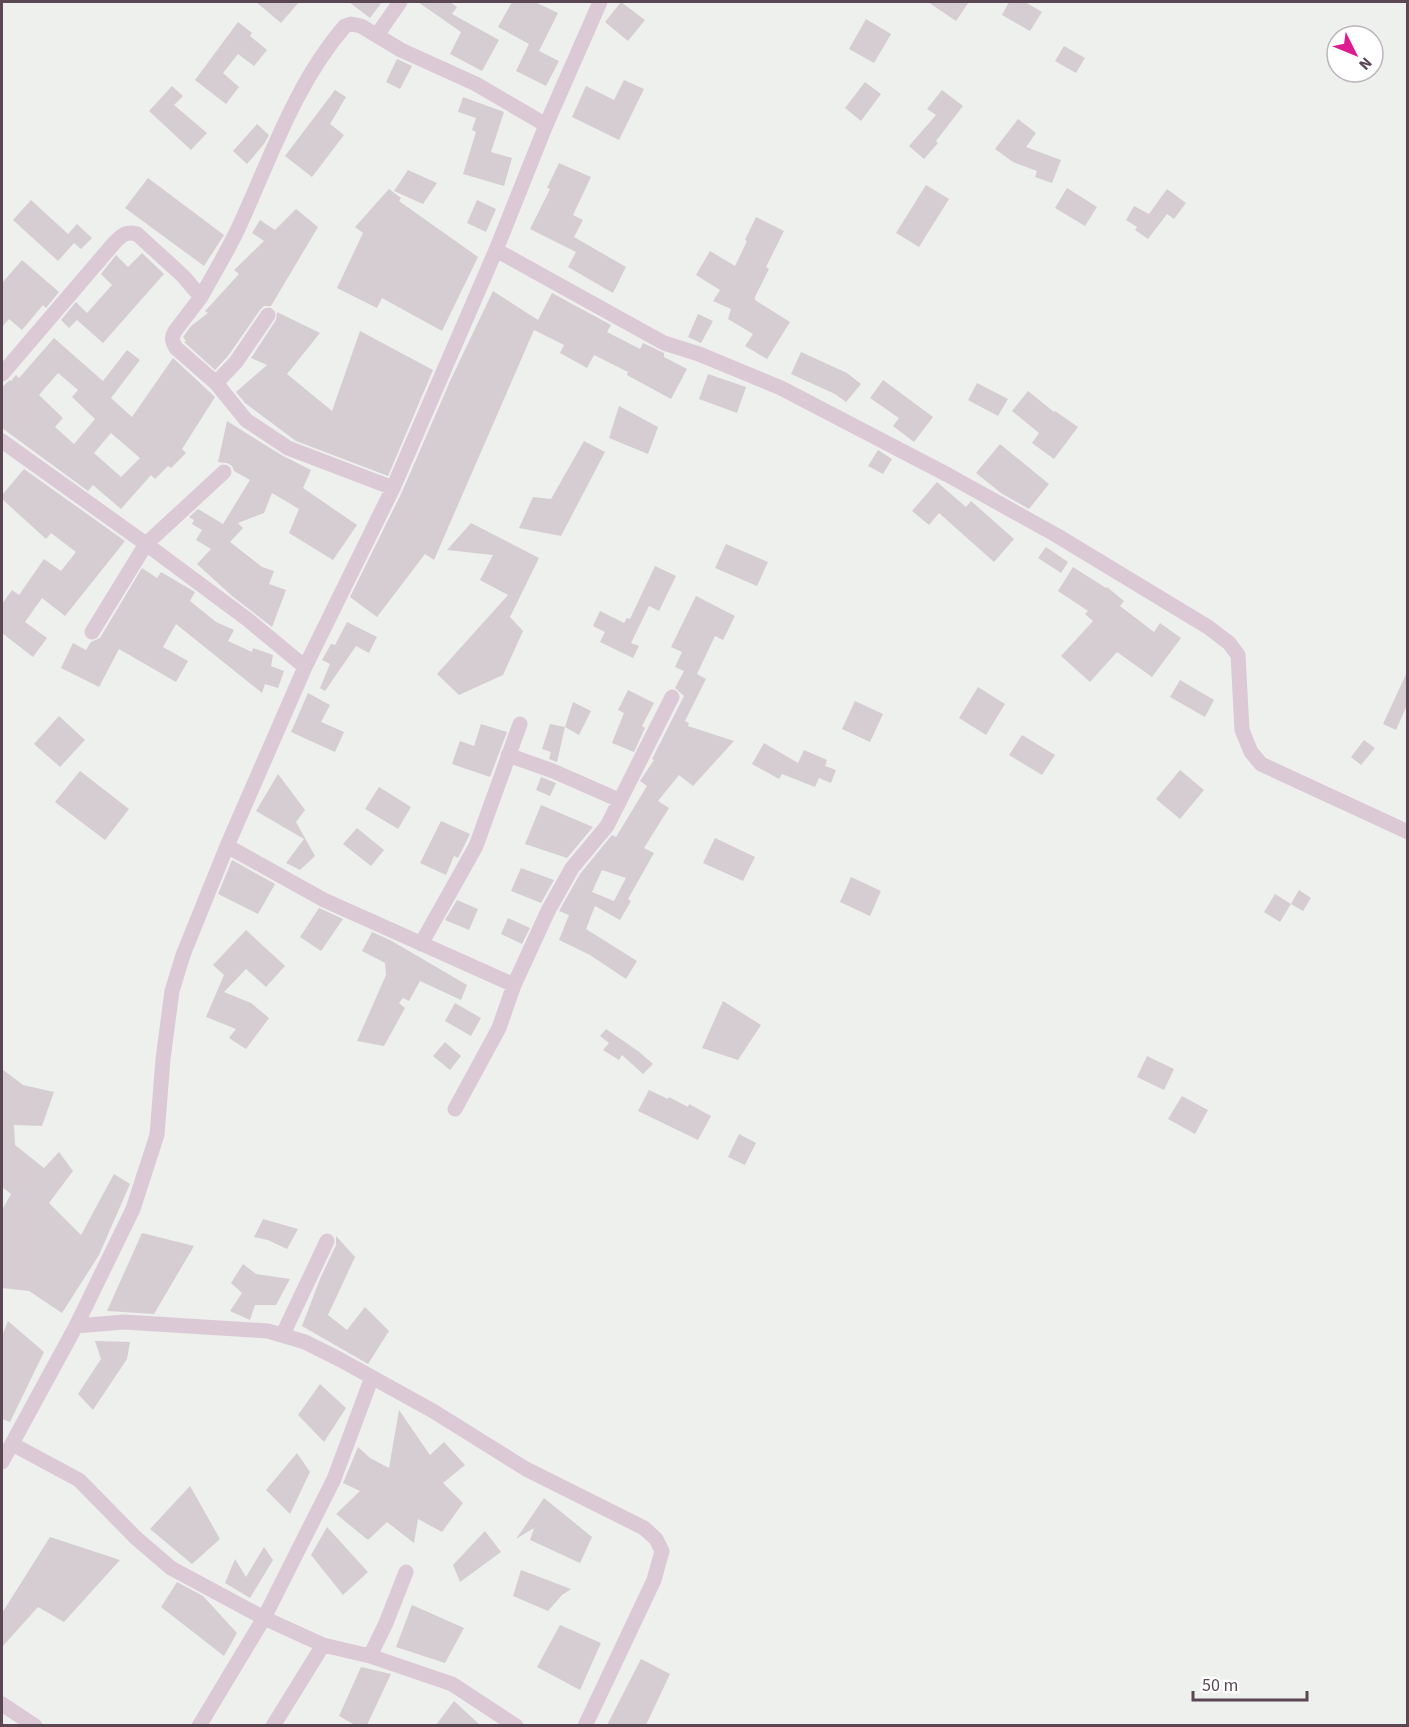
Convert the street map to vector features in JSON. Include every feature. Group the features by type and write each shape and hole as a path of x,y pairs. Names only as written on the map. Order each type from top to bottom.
{"street":[{"path":"377,35 400,2"},
{"path":"2,1462 76,1326 133,1209 157,1135 163,1059 172,991 183,955 227,846 305,667 393,488 600,2"},
{"path":"393,488 288,448 246,420 216,383 176,348 172,336 201,297 241,223 277,140 311,74 345,26 351,24 361,26 401,50 476,84 546,125"},
{"path":"2,374 123,234 130,232 137,234 183,276 201,297"},
{"path":"496,250 664,343 699,354 781,388 948,475 1056,535 1208,627 1229,643 1238,655 1242,730 1251,752 1261,764 1407,832"},
{"path":"216,383 236,362 268,315"},
{"path":"2,441 247,619 305,667"},
{"path":"92,632 146,544 224,472"},
{"path":"455,1109 499,1028 514,986 548,911 572,868 607,826 672,697"},
{"path":"421,944 476,846 520,724"},
{"path":"508,755 573,779 619,800"},
{"path":"227,846 324,900 514,986"},
{"path":"283,1334 327,1241"},
{"path":"76,1326 123,1322 257,1330 283,1334 305,1342 372,1377 526,1468 644,1528 656,1539 662,1551 654,1580 585,1725"},
{"path":"199,1725 264,1618 334,1479 372,1377"},
{"path":"12,1444 79,1480 136,1538 171,1568 264,1618 323,1645 370,1656 452,1684 516,1725"},
{"path":"370,1656 406,1572"},
{"path":"273,1725 323,1645"},
{"path":"2,1704 35,1725"}],"building":[{"path":"256,2 299,2 281,23"},
{"path":"349,2 382,2 370,18"},
{"path":"418,2 450,2 457,7 452,14 499,40 482,71 450,54 461,32"},
{"path":"512,2 535,2 558,13 539,51 559,61 546,86 516,71 529,44 498,27"},
{"path":"621,2 645,20 628,41 605,22"},
{"path":"928,2 969,2 956,21"},
{"path":"1009,2 1025,2 1042,12 1030,31 1002,15"},
{"path":"866,19 891,34 874,63 849,49"},
{"path":"238,22 252,33 250,36 267,50 254,66 238,54 223,73 239,87 226,104 195,80"},
{"path":"1064,46 1085,58 1076,73 1055,61"},
{"path":"397,59 412,66 400,89 386,82"},
{"path":"624,80 644,89 619,140 572,117 586,86 614,100"},
{"path":"865,82 881,94 861,121 845,108"},
{"path":"172,86 183,96 174,105 207,133 191,150 149,111"},
{"path":"335,90 346,97 330,124 344,135 312,177 285,156"},
{"path":"942,90 963,106 924,159 909,146 936,115 927,109"},
{"path":"463,97 504,112 491,152 512,158 504,186 463,174 476,132 472,130 476,118 458,112"},
{"path":"1018,119 1036,133 1026,147 1061,160 1052,183 1035,177 1037,171 1013,162 995,149"},
{"path":"257,124 269,135 247,164 233,151"},
{"path":"559,163 591,177 573,215 583,220 574,237 626,267 613,293 568,267 576,252 530,229 550,189 547,188"},
{"path":"408,170 437,183 423,204 394,191"},
{"path":"148,178 224,235 204,266 125,208"},
{"path":"926,185 949,199 919,247 896,233"},
{"path":"1067,188 1097,207 1085,226 1055,208"},
{"path":"389,189 401,198 399,201 478,257 442,331 382,298 377,308 337,288 363,233 355,227"},
{"path":"1167,189 1186,203 1174,219 1167,214 1148,239 1135,230 1137,227 1126,220 1134,206 1149,214"},
{"path":"31,200 68,234 77,224 92,238 81,249 74,243 58,261 13,220"},
{"path":"477,200 496,209 486,232 467,223"},
{"path":"296,209 318,227 271,306 264,306 260,310 228,356 215,370 184,342 186,341 183,337 191,326 208,313 205,311 239,274 234,270 264,241 252,233 260,220 275,230"},
{"path":"756,217 784,231 766,267 769,269 755,297 755,300 790,322 767,359 745,346 753,334 728,319 731,309 713,301 720,290 696,275 710,251 735,266"},
{"path":"142,253 164,274 103,343 77,320 69,328 61,320 76,302 87,313 112,285 101,274 116,255 128,267"},
{"path":"22,260 59,292 46,308 43,305 22,330 9,319 2,327 2,283"},
{"path":"493,291 538,320 552,293 611,325 607,332 640,349 643,343 664,353 664,357 687,369 671,399 627,375 628,372 594,355 587,368 560,353 564,345 534,330 434,560 425,554 377,617 350,597 402,492 451,379"},
{"path":"277,312 320,333 287,374 332,411 360,331 433,370 388,476 296,441 245,403 236,392 267,365 251,358 276,320"},
{"path":"698,314 713,321 701,343 688,337"},
{"path":"54,338 103,381 127,350 140,360 111,398 132,417 173,358 215,397 182,449 186,453 171,468 168,466 155,479 151,475 121,509 93,485 88,491 2,428 2,387 16,375 19,378","holes":["58,373 78,390 72,397 95,419 74,444 55,427 63,418 39,395","111,433 140,458 121,477 94,453"]},
{"path":"801,352 847,373 861,384 846,402 835,394 791,374"},
{"path":"708,374 746,387 737,413 699,399"},
{"path":"883,380 933,417 914,442 893,426 899,418 870,398"},
{"path":"977,383 1008,399 998,416 968,400"},
{"path":"1028,391 1054,412 1078,427 1054,459 1032,443 1039,433 1012,411"},
{"path":"619,406 658,427 648,454 609,438"},
{"path":"227,421 283,456 311,470 303,488 357,525 333,560 289,533 299,509 272,493 264,513 238,523 243,528 230,542 262,567 274,571 269,584 286,590 272,627 232,596 197,564 211,549 196,540 202,530 192,524 194,520 189,517 198,509 223,524 250,480 234,471 227,463 218,462"},
{"path":"584,441 605,452 561,536 519,528 533,497 551,499"},
{"path":"1000,444 1049,484 1029,509 1001,493 976,473"},
{"path":"878,450 892,459 883,474 868,466"},
{"path":"24,469 125,541 65,616 42,598 25,622 47,638 33,657 2,633 2,604 12,590 19,595 44,559 61,571 76,552 51,533 46,539 2,499 2,495"},
{"path":"937,482 966,507 971,501 1014,539 994,562 939,513 929,525 912,511"},
{"path":"471,523 539,558 510,617 523,631 503,675 459,695 437,674 508,595 480,580 493,555 447,550"},
{"path":"726,544 768,562 757,586 715,568"},
{"path":"1046,547 1068,562 1061,573 1038,558"},
{"path":"655,566 676,576 659,611 649,606 631,643 639,646 633,658 600,642 605,632 593,626 600,611 624,623 627,618 630,619"},
{"path":"1073,567 1107,587 1124,601 1120,606 1154,632 1160,623 1181,638 1152,677 1117,652 1090,682 1061,656 1093,621 1085,614 1088,611 1058,591"},
{"path":"142,568 157,578 161,572 195,592 190,601 216,622 234,630 228,641 252,652 253,648 273,655 271,666 284,671 278,688 265,684 262,693 176,624 163,647 188,661 176,682 119,649 99,687 61,668 73,643 86,650 91,642 100,638"},
{"path":"696,596 735,616 723,640 715,636 697,674 706,679 685,721 689,723 688,726 734,741 693,786 679,775 658,801 669,808 644,848 654,853 628,899 631,901 620,920 595,906 586,929 637,961 626,979 590,955 559,940 569,915 559,911 580,874 612,835 616,837 647,786 640,781 654,760 652,759 684,696 675,688 684,671 675,667 682,652 671,647","holes":["602,870 626,878 614,901 592,892"]},
{"path":"347,622 377,637 369,653 356,646 325,691 320,688 330,664 322,660 331,644 335,645"},
{"path":"1407,672 1407,705 1396,730 1383,724"},
{"path":"1180,680 1214,700 1205,717 1170,697"},
{"path":"978,687 1005,704 986,735 959,718"},
{"path":"628,690 654,703 642,726 645,728 634,752 612,743 624,713 618,710"},
{"path":"308,693 330,705 321,722 344,732 335,752 291,732"},
{"path":"855,701 883,714 870,742 842,729"},
{"path":"573,702 591,711 579,735 565,727"},
{"path":"59,716 85,740 60,767 34,744"},
{"path":"481,724 507,732 490,777 452,764 460,741 474,746"},
{"path":"550,724 565,727 557,762 549,759 551,752 542,749"},
{"path":"1022,735 1055,755 1042,775 1009,755"},
{"path":"1364,740 1375,748 1361,765 1351,757"},
{"path":"764,743 798,763 804,750 827,760 825,766 836,770 831,783 819,778 815,787 782,774 779,779 752,764"},
{"path":"1180,770 1204,790 1180,819 1156,799"},
{"path":"80,771 129,809 105,840 55,802"},
{"path":"278,774 305,810 296,822 315,856 300,870 286,863 304,839 256,811"},
{"path":"541,777 556,783 550,796 536,790"},
{"path":"379,787 411,807 398,829 365,809"},
{"path":"541,805 593,827 567,858 525,844"},
{"path":"441,821 470,834 458,858 454,856 446,875 420,863"},
{"path":"357,828 384,850 371,866 343,844"},
{"path":"715,838 755,857 743,881 703,863"},
{"path":"232,860 275,884 258,914 218,894"},
{"path":"521,868 554,880 541,903 511,891"},
{"path":"851,877 881,891 870,916 840,902"},
{"path":"1299,890 1311,898 1303,911 1291,904"},
{"path":"1275,894 1291,904 1280,922 1264,912"},
{"path":"457,900 478,909 469,930 445,920"},
{"path":"319,908 343,919 321,951 300,937"},
{"path":"508,918 530,928 522,944 501,934"},
{"path":"246,930 285,966 266,987 246,969 224,992 251,1003 269,1018 246,1049 229,1038 236,1029 206,1017 224,975 213,965"},
{"path":"372,932 467,985 461,1000 420,981 409,1001 403,998 399,1003 405,1008 384,1046 357,1041 386,975 385,963 362,951"},
{"path":"723,1001 761,1025 738,1060 702,1048"},
{"path":"455,1003 481,1018 471,1036 445,1021"},
{"path":"606,1029 653,1064 643,1074 622,1055 619,1060 603,1050 609,1043 600,1036"},
{"path":"445,1042 461,1056 450,1070 433,1056"},
{"path":"1147,1056 1174,1069 1164,1090 1137,1077"},
{"path":"2,1069 23,1085 54,1092 42,1126 14,1125 15,1145 44,1168 59,1152 73,1171 49,1203 81,1235 114,1174 130,1184 99,1255 62,1313 29,1291 2,1288 2,1210 11,1194 2,1187"},
{"path":"649,1090 688,1107 689,1104 711,1116 698,1140 638,1111"},
{"path":"1182,1096 1208,1110 1195,1134 1168,1119"},
{"path":"739,1134 756,1143 745,1165 728,1157"},
{"path":"263,1219 298,1229 287,1249 268,1240 254,1237"},
{"path":"142,1233 194,1246 154,1314 107,1311"},
{"path":"336,1236 355,1257 328,1315 347,1330 365,1307 389,1331 368,1364 302,1326 336,1245"},
{"path":"243,1264 256,1274 290,1279 276,1305 255,1305 250,1320 230,1311 242,1293 231,1283"},
{"path":"8,1321 44,1352 10,1422 2,1419 2,1336"},
{"path":"95,1341 130,1342 127,1359 93,1410 78,1394 101,1359"},
{"path":"320,1384 346,1408 324,1442 298,1415"},
{"path":"399,1410 430,1455 444,1442 465,1465 443,1483 463,1503 442,1532 418,1519 414,1543 387,1522 368,1540 336,1514 360,1491 343,1483 358,1447 370,1458 389,1468"},
{"path":"297,1453 310,1472 290,1514 266,1490"},
{"path":"190,1486 220,1539 192,1564 150,1529"},
{"path":"544,1498 592,1537 580,1563 530,1540 534,1528 516,1539"},
{"path":"327,1527 368,1572 343,1595 311,1555"},
{"path":"485,1531 501,1552 460,1582 453,1565"},
{"path":"50,1537 120,1560 64,1622 38,1607 2,1647 2,1613"},
{"path":"264,1547 273,1560 250,1598 225,1583 235,1559 246,1577"},
{"path":"521,1570 571,1589 562,1595 548,1611 513,1596"},
{"path":"177,1582 203,1596 237,1633 224,1656 161,1607"},
{"path":"412,1605 464,1628 445,1663 396,1647"},
{"path":"560,1625 601,1643 580,1690 537,1667"},
{"path":"641,1659 670,1674 646,1725 607,1725"},
{"path":"361,1667 391,1674 367,1725 355,1725 339,1716"},
{"path":"454,1701 480,1725 436,1725"}]}
